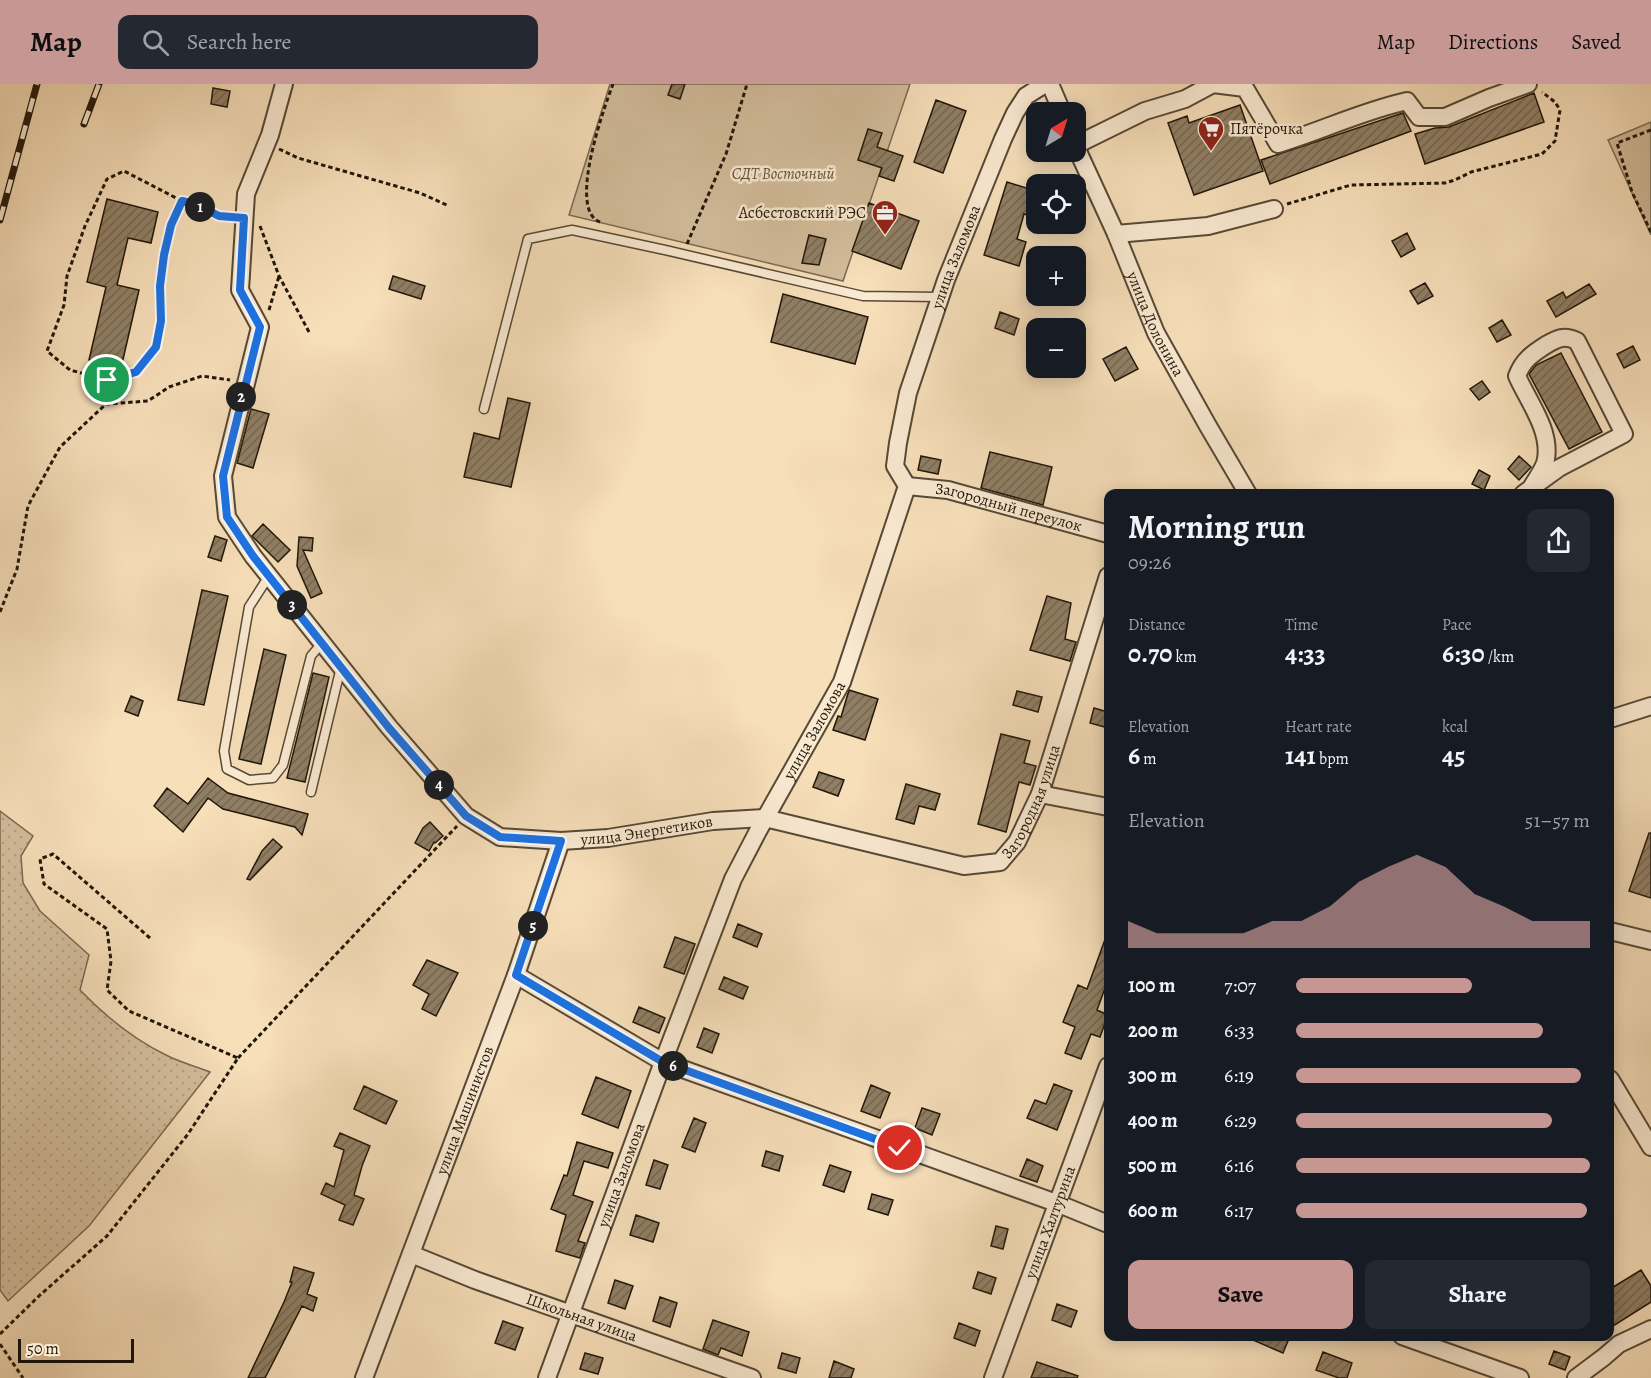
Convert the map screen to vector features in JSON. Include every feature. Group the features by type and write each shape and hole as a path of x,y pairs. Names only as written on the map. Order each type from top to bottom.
{"street":[{"path":"260,327 240,290 246,194 266,143 284,84"},
{"name":"улица Заломова","path":"547,1378 733,879 842,682 907,486 895,466 898,443 908,393 940,297 1015,113 1026,96 1045,84"},
{"path":"1050,84 1058,102"},
{"path":"1086,141 1145,111 1185,99 1213,84 1245,87 1278,144 1314,133 1374,108 1407,101 1419,117 1445,117 1489,98 1534,87"},
{"name":"улица Долонина","path":"1083,162 1116,234 1156,333 1245,489"},
{"path":"1116,234 1208,226 1274,209"},
{"name":"улица Энергетиков","path":"260,327 223,476 227,517 269,576 389,728 466,816 500,837 561,841 608,838 713,821 765,818"},
{"path":"1528,489 1546,460 1546,443 1542,427 1517,376 1522,363 1534,352 1556,339 1568,337 1577,341 1624,434 1559,468 1530,489"},
{"name":"Загородный переулок","path":"907,486 948,490 1104,533"},
{"name":"Загородная улица","path":"765,818 964,866 1000,862 1017,842 1040,794 1104,589"},
{"path":"1614,718 1651,706"},
{"path":"1040,794 1104,806"},
{"name":"улица Машинистов","path":"363,1378 516,975 561,841"},
{"path":"1614,932 1651,941"},
{"path":"516,975 663,1062 1059,1204 1104,1222"},
{"name":"улица Халтурина","path":"993,1378 1104,1077"},
{"path":"1614,1085 1651,1147"},
{"path":"1633,1115 1651,1121"},
{"name":"Школьная улица","path":"411,1254 475,1281 752,1378"},
{"path":"1576,1378 1619,1344 1651,1329"},
{"path":"1416,1341 1520,1378"}],"lane":[{"path":"484,409 528,239 572,230 863,296 940,297"},
{"path":"269,576 249,607 224,751 227,769 249,780 273,778 283,765 311,656 322,643"},
{"path":"311,792 341,667"}],"path":[{"path":"607,224 596,221 588,212 585,184 604,107 613,84"},
{"path":"677,242 688,244 726,154 747,84"},
{"path":"1274,209 1351,185 1445,183 1471,172 1542,154 1555,141 1560,110 1555,102 1534,87"},
{"path":"1651,130 1617,143 1632,192 1651,232"},
{"path":"266,143 298,158 420,193 448,206"},
{"path":"182,201 171,225 164,255 160,286 161,321 156,347 136,372 107,380 70,370 47,351 64,305 67,276 86,226 107,179 124,171 182,201 195,204 219,216 244,218 261,226 279,276 309,332"},
{"path":"260,327 272,304 279,276"},
{"path":"0,612 17,569 28,506 60,447 106,404 148,401 169,387 202,376 245,382"},
{"path":"0,1334 107,1236 188,1134 238,1058 466,816"},
{"path":"150,938 54,854 40,860 44,884 107,929 111,961 107,990 129,1011 238,1058"},
{"path":"0,1344 23,1378"}],"green space":[{"name":"СДТ Восточный","path":"610,84 910,84 843,281 569,215"},
{"path":"1651,122 1651,235 1608,140"},
{"path":"0,811 33,836 21,856 23,883 40,911 89,955 80,990 109,1018 142,1042 171,1057 210,1072 89,1226 8,1301 0,1290"}],"building":[{"path":"672,84 685,84 680,99 668,95"},
{"path":"213,88 230,91 227,107 211,104"},
{"path":"1534,93 1544,122 1425,164 1415,134 1435,128 1449,127"},
{"path":"936,100 966,111 943,173 914,162"},
{"path":"1240,105 1263,171 1194,195 1168,123 1187,116 1189,123"},
{"path":"1403,113 1411,131 1270,184 1261,160"},
{"path":"868,129 882,133 877,147 903,156 894,181 879,176 882,168 858,160"},
{"path":"1007,182 1026,188 1026,215 1024,214 1017,239 1026,242 1019,266 984,255"},
{"path":"107,199 158,212 151,243 128,238 117,285 139,290 121,368 89,360 106,287 87,282"},
{"name":"Асбестовский РЭС","path":"869,203 919,221 901,269 852,251"},
{"path":"1407,233 1415,249 1401,257 1392,241"},
{"path":"809,235 826,239 819,265 802,263"},
{"path":"393,276 425,286 421,299 389,289"},
{"path":"1425,283 1433,296 1418,304 1410,291"},
{"path":"1589,284 1596,294 1556,317 1547,301 1563,292 1566,298"},
{"path":"783,294 868,317 855,364 771,342"},
{"path":"1000,312 1019,319 1014,335 995,328"},
{"path":"1502,320 1511,335 1497,342 1489,328"},
{"path":"1633,346 1640,360 1624,368 1617,354"},
{"path":"1126,347 1138,369 1115,381 1103,359"},
{"path":"1561,353 1602,432 1569,449 1529,374 1536,365"},
{"path":"1482,381 1490,392 1479,400 1470,389"},
{"path":"508,398 530,403 511,487 464,477 474,433 499,439"},
{"path":"251,409 269,414 253,468 237,463"},
{"path":"990,452 1052,467 1043,505 981,488"},
{"path":"921,456 941,460 938,474 918,470"},
{"path":"1519,456 1531,467 1519,480 1508,469"},
{"path":"1479,470 1490,476 1484,489 1472,484"},
{"path":"263,524 290,550 278,562 252,536"},
{"path":"215,536 227,540 221,561 208,557"},
{"path":"299,537 313,538 312,551 303,550 322,593 311,598 297,566"},
{"path":"202,590 228,596 204,705 178,700"},
{"path":"1047,596 1071,603 1065,639 1076,642 1070,661 1030,650"},
{"path":"264,649 286,655 261,764 239,759"},
{"path":"313,673 329,677 305,782 287,778"},
{"path":"849,690 878,699 865,740 833,730 838,716 841,717"},
{"path":"1017,691 1042,697 1038,712 1013,705"},
{"path":"131,696 143,701 138,716 125,711"},
{"path":"1094,708 1104,711 1104,727 1090,723"},
{"path":"1001,734 1030,741 1024,763 1036,766 1030,785 1019,782 1006,832 978,824"},
{"path":"819,772 844,780 838,796 813,787"},
{"path":"208,778 228,793 308,814 302,835 295,827 223,809 208,798 183,832 154,806 167,788 188,804"},
{"path":"906,784 940,794 935,810 919,806 914,824 896,819"},
{"path":"430,822 443,836 434,842 429,851 415,843 423,828"},
{"path":"1649,833 1651,833 1651,898 1629,891"},
{"path":"273,839 282,847 250,880 247,879 262,851"},
{"path":"738,924 762,934 757,947 733,937"},
{"path":"675,937 695,944 684,974 664,967"},
{"path":"1104,942 1104,991 1097,1010 1104,1013 1104,1026 1100,1037 1091,1034 1081,1059 1065,1053 1075,1027 1063,1022 1078,985 1087,989"},
{"path":"427,960 458,973 436,1016 422,1009 429,994 413,985"},
{"path":"724,977 748,987 743,999 719,989"},
{"path":"639,1007 665,1018 659,1033 633,1022"},
{"path":"704,1028 719,1034 712,1053 697,1047"},
{"path":"596,1077 631,1091 618,1128 582,1114"},
{"path":"1054,1084 1072,1091 1057,1130 1027,1118 1035,1100 1046,1104"},
{"path":"871,1085 890,1093 880,1118 861,1111"},
{"path":"364,1086 397,1101 386,1124 354,1109"},
{"path":"922,1108 940,1114 932,1135 915,1128"},
{"path":"694,1118 706,1123 695,1152 682,1147"},
{"path":"340,1133 370,1146 354,1195 364,1199 353,1225 339,1220 345,1205 321,1194 326,1183 334,1187 344,1150 334,1146"},
{"path":"577,1142 613,1153 608,1168 584,1161 573,1195 593,1202 578,1241 585,1243 580,1258 556,1251 566,1215 551,1209 564,1175 567,1176"},
{"path":"766,1151 783,1156 779,1171 762,1166"},
{"path":"1027,1159 1043,1166 1037,1182 1020,1176"},
{"path":"654,1160 668,1165 660,1189 646,1185"},
{"path":"830,1165 851,1172 844,1192 823,1185"},
{"path":"872,1194 893,1200 888,1215 868,1209"},
{"path":"636,1215 659,1223 653,1242 630,1235"},
{"path":"996,1226 1008,1229 1003,1249 991,1246"},
{"path":"294,1267 314,1273 307,1294 317,1298 313,1311 302,1306 265,1378 248,1378 284,1302 292,1282 290,1282"},
{"path":"1641,1270 1651,1286 1651,1302 1614,1325 1614,1287"},
{"path":"978,1272 996,1278 991,1294 973,1288"},
{"path":"615,1280 633,1286 625,1309 608,1303"},
{"path":"660,1297 677,1303 670,1327 653,1321"},
{"path":"1057,1304 1077,1311 1071,1327 1052,1320"},
{"path":"713,1320 749,1332 742,1356 721,1348 718,1355 703,1349"},
{"path":"503,1321 523,1328 515,1350 495,1343"},
{"path":"959,1323 980,1331 975,1346 954,1338"},
{"path":"1255,1341 1288,1341 1283,1353"},
{"path":"1554,1351 1570,1357 1565,1370 1549,1364"},
{"path":"1323,1352 1352,1363 1347,1378 1339,1378 1316,1370"},
{"path":"585,1353 603,1358 598,1374 580,1369"},
{"path":"782,1353 800,1358 796,1373 778,1368"},
{"path":"834,1361 854,1369 851,1378 829,1378"},
{"path":"1037,1362 1078,1376 1077,1378 1031,1378"}],"railway":[{"path":"0,220 37,84"},
{"path":"84,124 99,84"}],"place":[{"name":"Пятёрочка","path":"1211,152"},
{"name":"Асбестовский РЭС","path":"885,236"}],"route":[{"path":"107,380 136,372 156,347 161,321 160,286 164,255 171,225 182,201 195,204 219,216 244,218 240,290 260,327 240,400 223,476 227,517 253,556 389,728 466,816 500,837 561,841 516,975 663,1062 900,1148"}]}
